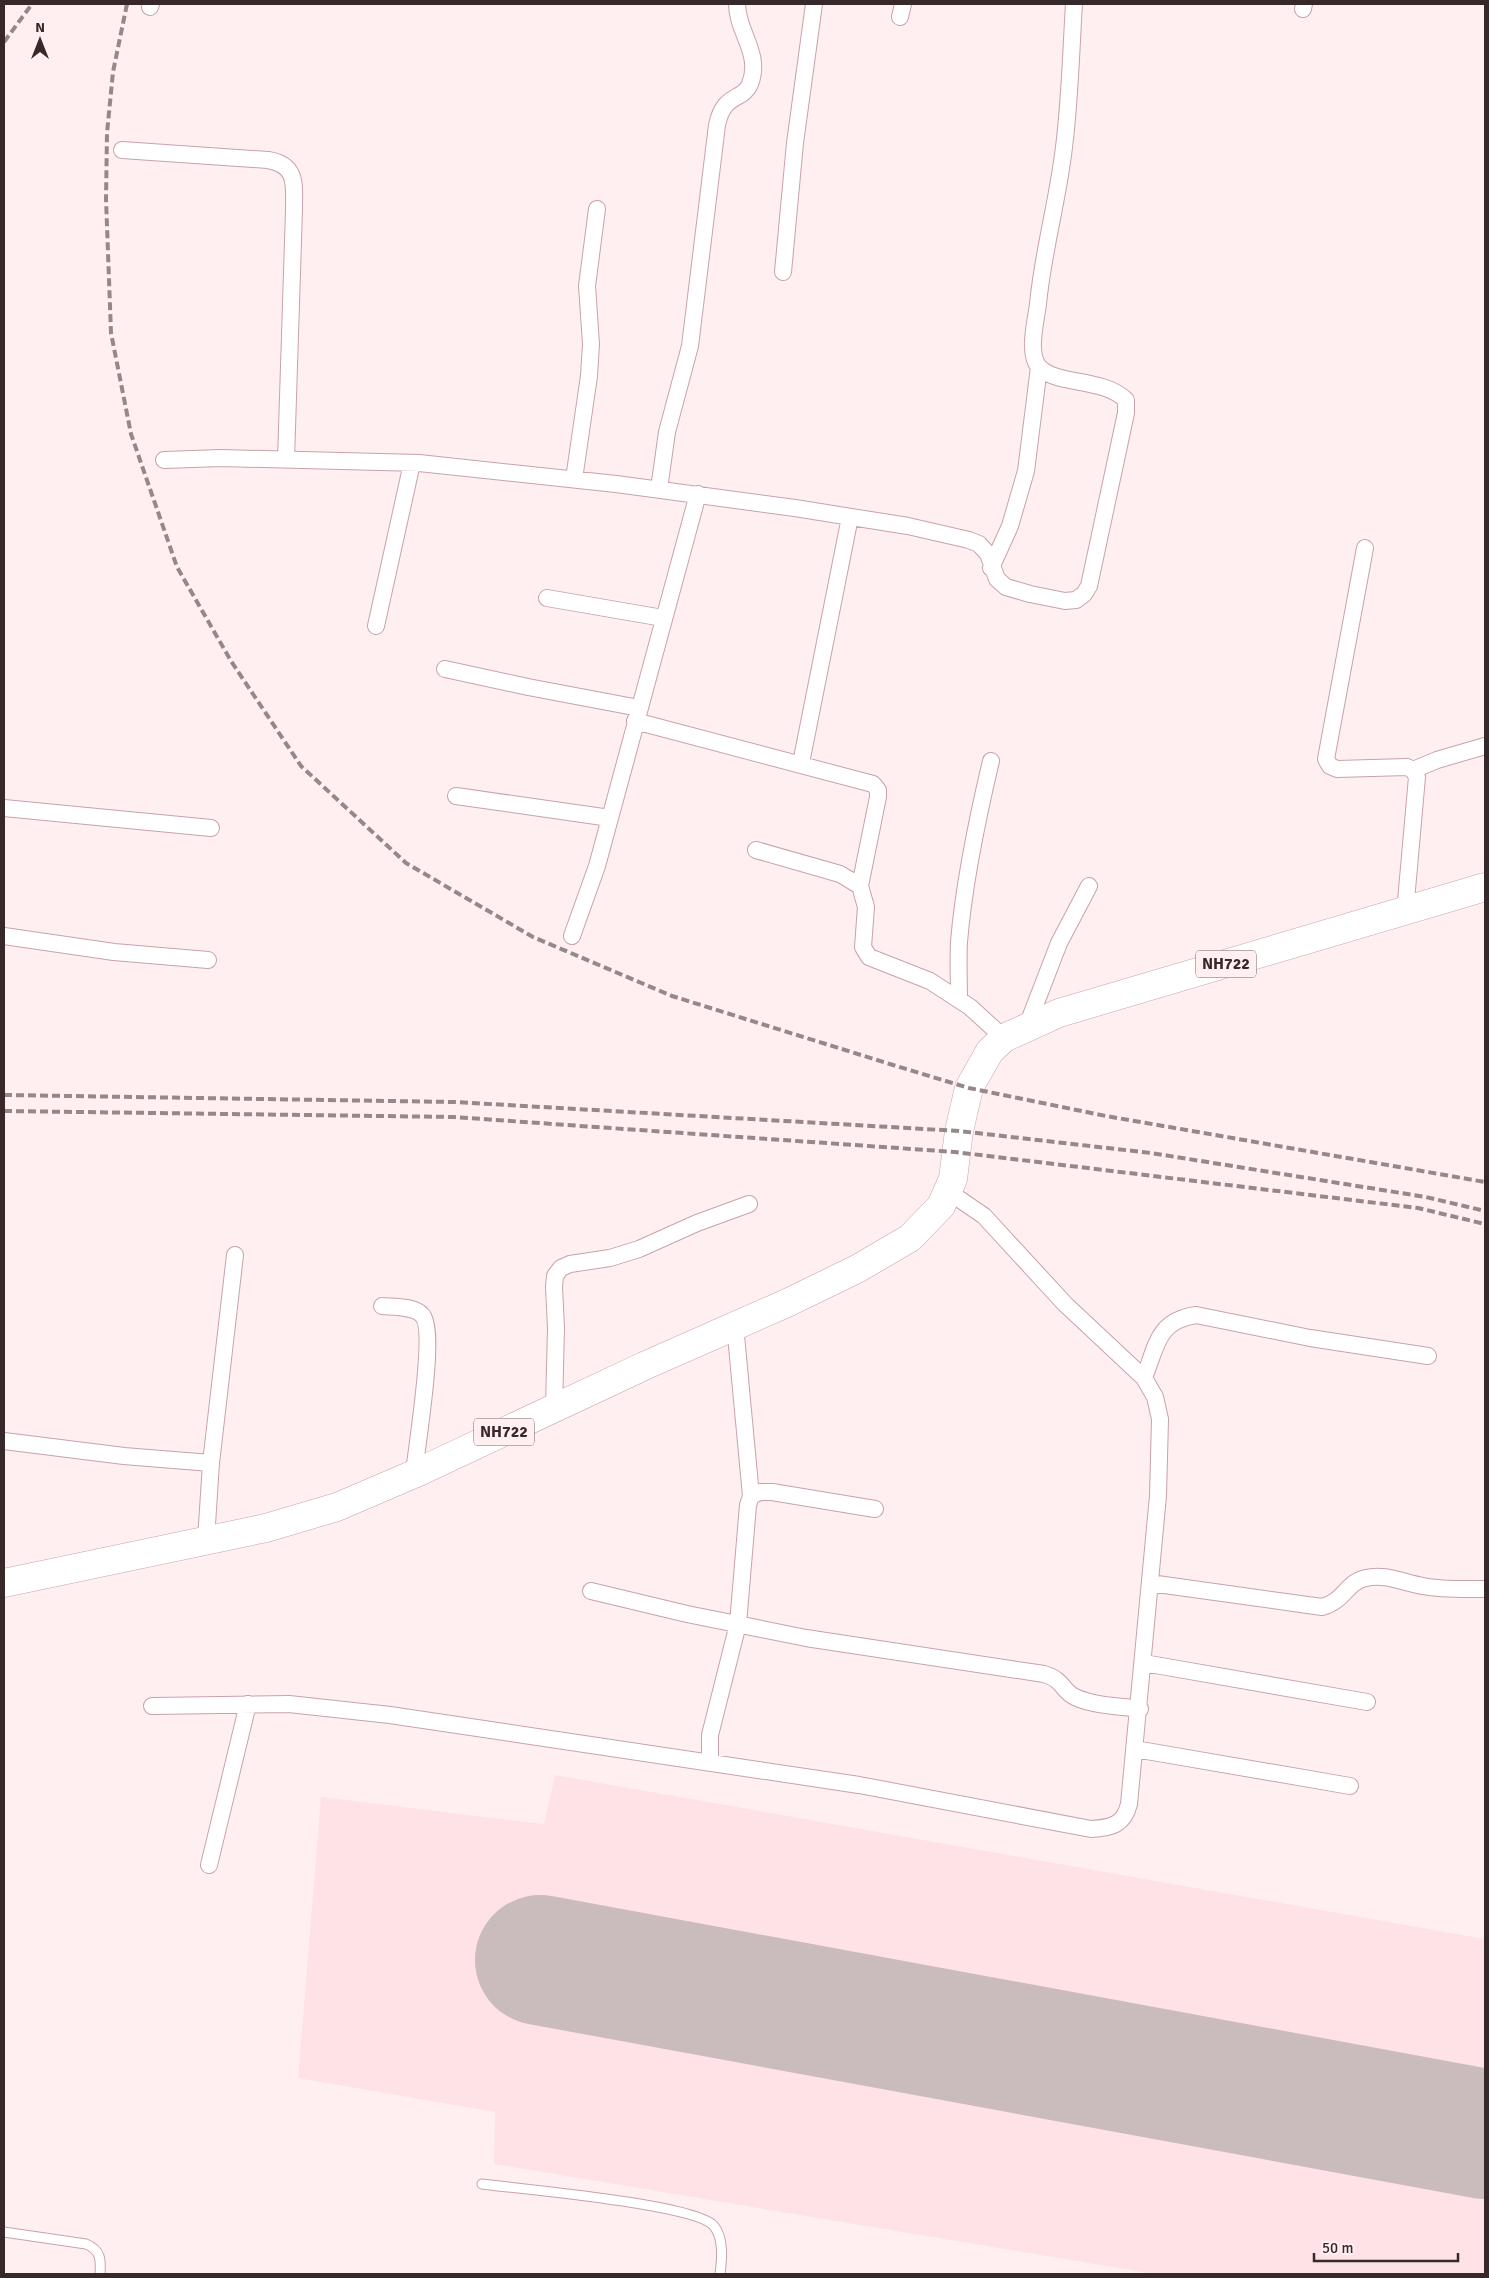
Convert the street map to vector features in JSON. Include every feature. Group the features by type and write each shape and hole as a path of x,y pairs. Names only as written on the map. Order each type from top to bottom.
{"highway":[{"name":"NH722","path":"4,1583 266,1528 337,1506 414,1474 735,1325 787,1303 888,1252 922,1227 941,1206 949,1192 959,1131 969,1088 990,1052 1015,1032 1069,1010 1485,887"}],"street":[{"path":"659,489 667,432 690,346 717,125 725,104 744,92 750,84 752,74 751,44 741,24 737,4"},
{"path":"783,272 795,143 814,4"},
{"path":"164,460 221,458 412,463 659,489 850,517 969,540 979,544 988,554 996,579 1006,586 1030,594 1064,601 1076,600 1084,594 1094,566 1126,413 1126,400 1117,391 1105,387 1050,375 1039,367 1034,357 1038,297 1064,146 1074,4"},
{"path":"122,150 268,160 281,162 290,170 294,185 294,220 286,460"},
{"path":"574,479 589,376 591,344 587,286 597,209"},
{"path":"991,568 1010,526 1026,472 1039,367"},
{"path":"376,626 412,463"},
{"path":"572,936 597,866 698,494"},
{"path":"801,763 850,517"},
{"path":"1365,548 1326,759 1330,766 1337,769 1407,767 1413,770 1417,777 1405,912"},
{"path":"547,598 663,618"},
{"path":"445,669 637,714 873,784 878,790 860,886 866,907 865,953 877,961 930,980 1015,1032 1089,886"},
{"path":"1413,770 1437,760 1485,746"},
{"path":"959,999 959,944 963,907 979,814 991,761"},
{"path":"456,796 610,818"},
{"path":"4,808 211,828"},
{"path":"756,850 840,874 860,886"},
{"path":"4,936 114,952 208,960"},
{"path":"152,1706 288,1704 371,1713 868,1787 1091,1829 1107,1828 1120,1823 1126,1815 1140,1708 1158,1496 1160,1419 1155,1397 1144,1378 1065,1304 984,1216 949,1192"},
{"path":"554,1408 556,1328 554,1287 555,1276 560,1268 570,1264 610,1258 639,1249 697,1223 750,1204"},
{"path":"206,1540 211,1463 235,1255"},
{"path":"382,1306 410,1309 420,1313 426,1320 428,1330 428,1352 414,1474"},
{"path":"1144,1378 1166,1326 1178,1318 1196,1315 1302,1336 1428,1356"},
{"path":"710,1763 710,1735 738,1624 748,1505 751,1496 735,1325"},
{"path":"4,1441 124,1456 211,1463"},
{"path":"751,1496 760,1492 772,1492 875,1509"},
{"path":"1150,1583 1322,1607 1340,1599 1355,1581 1367,1577 1397,1579 1424,1587 1485,1589"},
{"path":"591,1591 687,1614 884,1651 1044,1674 1055,1678 1072,1695 1082,1699 1140,1708"},
{"path":"1144,1664 1367,1702"},
{"path":"209,1865 248,1704"},
{"path":"1135,1749 1350,1786"}],"lane":[{"path":"482,2184 636,2204 700,2217 713,2226 720,2237 722,2258 720,2274"},
{"path":"4,2232 86,2244 94,2248 99,2254 101,2263 100,2274"}],"shaded area":[{"path":"555,1775 1485,1939 1485,2274 1154,2274 494,2164 495,2112 298,2078 321,1797 544,1824"}],"runway":[{"path":"540,1960 1485,2134"}],"railway":[{"path":"4,42 32,4"},
{"path":"127,4 113,72 107,133 106,199 111,333 131,434 177,567 231,661 301,766 406,863 533,937 672,996 969,1088 1106,1116 1485,1182"},
{"path":"4,1095 455,1102 959,1131 1151,1153 1426,1197 1485,1211"},
{"path":"4,1111 454,1117 955,1152 1418,1208 1485,1224"}]}
